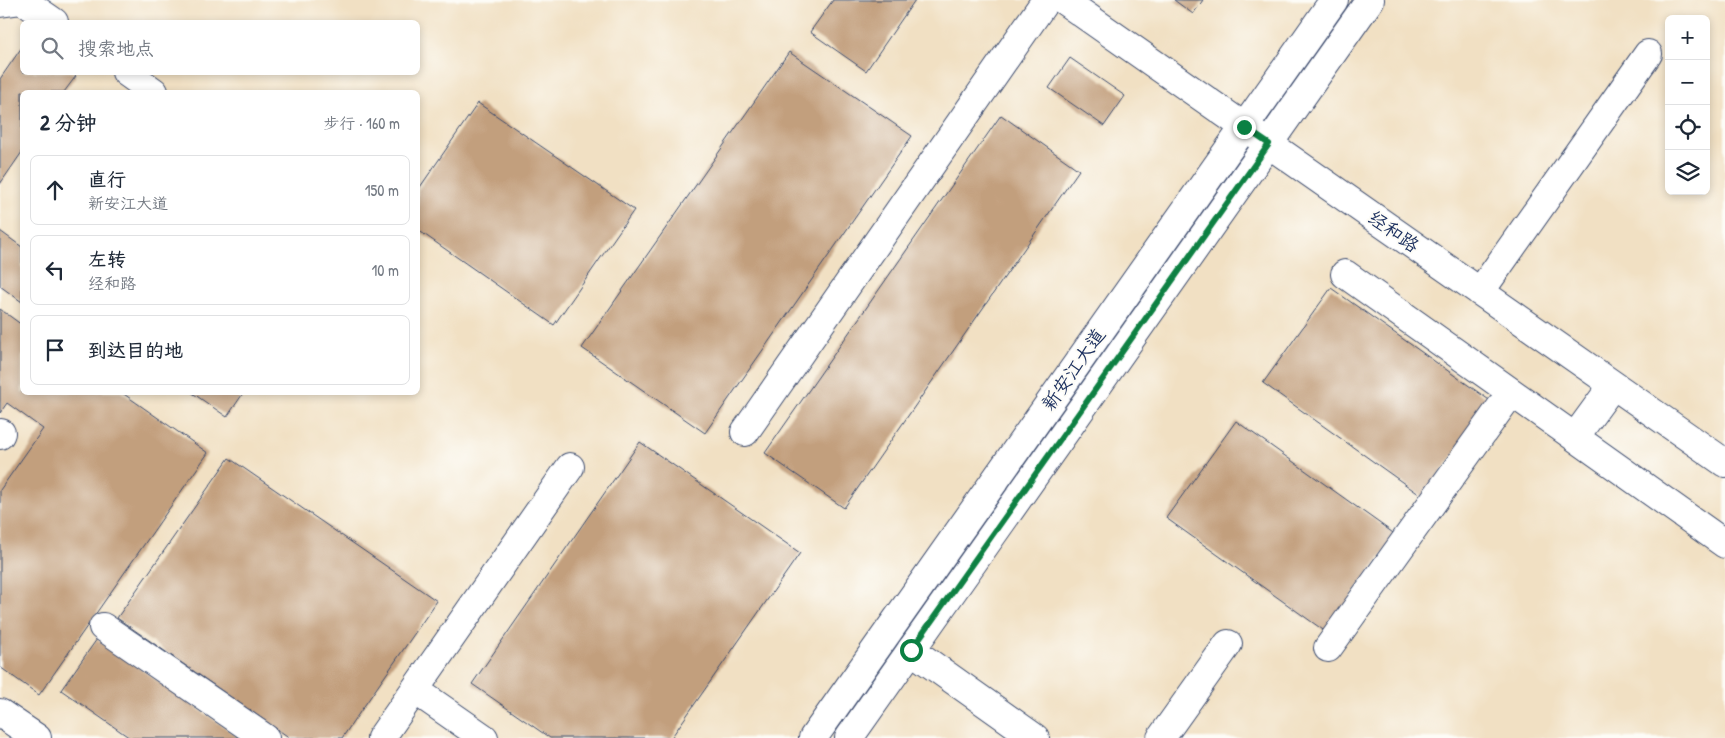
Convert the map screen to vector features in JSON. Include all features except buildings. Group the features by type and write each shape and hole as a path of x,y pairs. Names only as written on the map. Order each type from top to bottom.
{"main road":[{"path":"0,2 22,0 51,20"},
{"path":"745,432 1046,0"},
{"name":"经和路","path":"1063,0 1725,463"},
{"name":"新安江大道","path":"813,738 1334,0"},
{"name":"新安江大道","path":"849,738 1370,0"},
{"path":"1480,292 1648,54"},
{"path":"130,75 151,90"},
{"path":"1345,274 1725,544"},
{"path":"1575,438 1613,385"},
{"path":"1328,648 1511,393"},
{"path":"381,738 570,467"},
{"path":"104,627 265,738"},
{"path":"1161,738 1228,644"},
{"path":"911,650 1035,738"},
{"path":"415,690 484,738"},
{"path":"0,713 37,738"}],"route":[{"path":"911,650 1269,144 1244,127"}]}
